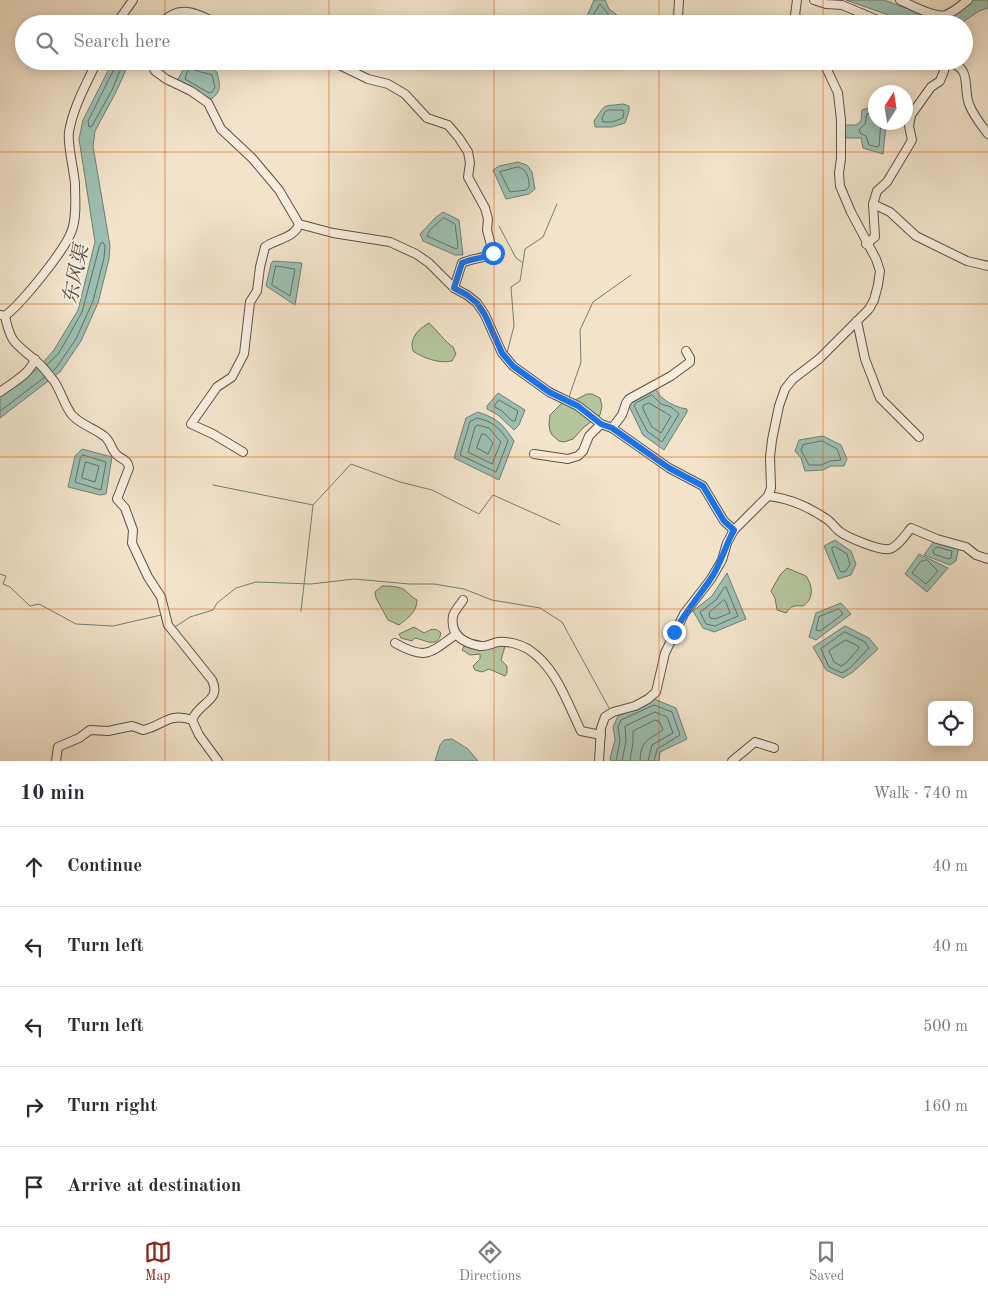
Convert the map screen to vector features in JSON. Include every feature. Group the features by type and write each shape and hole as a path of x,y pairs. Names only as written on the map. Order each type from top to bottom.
{"street":[{"path":"122,15 133,0"},
{"path":"678,15 679,0"},
{"path":"814,0 826,4 842,5 866,15"},
{"path":"900,0 934,15"},
{"path":"947,15 968,0"},
{"path":"794,2 795,15"},
{"path":"170,15 185,11 198,15"},
{"path":"93,70 72,118 69,134 75,200 73,227 69,238 39,279 2,316 13,342 37,362 55,383 72,414 80,422 104,435 117,455 129,464 117,499 125,508 133,530 132,543 148,577 161,597 170,628 215,686 211,700 195,712 192,720"},
{"path":"154,70 166,80 191,91 208,103 222,129 252,158 279,190 299,224 341,234 390,242 416,254 429,263 454,288 477,303 485,315 502,353 513,366 549,392 578,406 601,424 612,428 669,468 703,486 724,521 734,530"},
{"path":"351,70 388,84 405,94 427,118 448,125 468,152 470,163 468,176 484,208 493,253 462,263 454,288"},
{"path":"599,761 603,721 613,712 642,702 656,692 665,653 684,614 711,579 722,560 727,543 734,530 768,496 771,488 770,457 772,440 779,406 785,389 793,379 819,359 857,321 871,305 878,285 880,270 876,259 866,244 840,186 841,120 838,92 827,70"},
{"path":"866,244 875,237 872,204 877,191 887,182 912,140 909,126 912,115 932,87 940,81 944,70"},
{"path":"963,70 966,76 968,103 988,134"},
{"path":"872,204 890,212 916,236 967,261 988,266"},
{"path":"243,452 213,434 191,424 217,387 232,377 244,354 250,302 257,291 260,267 266,247 287,237 298,229 299,224"},
{"path":"857,321 866,359 880,398 919,437"},
{"path":"612,428 622,415 629,399 671,376 690,362 686,351"},
{"path":"0,392 27,373 37,362"},
{"path":"534,454 568,459 578,456 589,436 601,424"},
{"path":"768,496 790,500 827,518 840,532 852,539 883,549 890,550 911,528 937,539 966,547 976,555 988,559"},
{"path":"463,600 453,616 455,634 458,638 480,646 498,642 526,648 543,660 552,672 581,731 601,735"},
{"path":"395,642 412,652 431,652 455,634"},
{"path":"56,761 58,747 79,738 90,730 108,731 128,726 143,730 173,718 192,720 218,761"},
{"path":"732,761 755,742 774,748"}],"shaded area":[{"path":"429,323 453,347 456,354 452,361 432,360 413,351 412,342 416,334"},
{"path":"587,394 600,398 602,406 600,415 584,427 573,439 564,442 559,441 550,431 550,415 563,402 573,401"},
{"path":"787,568 806,576 811,588 811,596 803,606 793,606 786,613 777,610 775,598 771,591 780,575"},
{"path":"382,586 401,588 417,600 414,611 399,625 388,620 376,598 375,592"},
{"path":"414,627 424,633 435,629 441,633 437,641 434,642 415,638 412,641 401,638 399,634"},
{"path":"475,640 501,642 505,646 501,660 507,666 505,676 489,669 482,672 475,670 473,666 480,659 480,654 470,655 462,650 466,643"}],"water":[{"path":"594,0 605,0 609,9 617,15 587,15"},
{"path":"846,0 884,0 924,15 888,15"},
{"path":"973,0 988,0 988,8 973,15 953,15"},
{"path":"108,70 126,70 95,131 93,146 110,246 109,259 98,303 81,341 60,372 0,418 0,395 38,368 54,350 78,310 95,242 79,139 83,120"},
{"path":"183,70 213,70 217,72 219,91 211,99 177,81"},
{"path":"623,104 629,106 625,123 612,127 595,127 594,121 605,106"},
{"path":"868,108 868,130 886,130 883,154 863,148 861,138 846,138 845,125 856,125 861,121 862,110"},
{"path":"518,162 527,165 532,172 535,189 529,194 506,199 493,170 499,166"},
{"path":"443,212 459,220 463,255 455,255 423,241 420,234"},
{"path":"273,261 302,263 295,305 266,286"},
{"path":"656,388 660,396 678,407 687,409 664,450 643,435 629,406 630,401"},
{"path":"498,393 525,410 519,425 514,430 498,415 487,409 487,406"},
{"path":"478,412 499,422 514,441 499,480 454,458 466,418"},
{"path":"823,436 841,445 847,459 844,466 831,466 823,470 805,471 801,458 795,451 799,440"},
{"path":"82,449 112,457 106,494 100,495 68,487 75,456"},
{"path":"835,540 851,551 856,564 851,575 838,579 824,546"},
{"path":"934,541 959,547 956,561 950,565 924,555"},
{"path":"919,554 948,568 927,592 905,574"},
{"path":"727,573 746,619 714,632 703,628 693,611 712,596"},
{"path":"841,603 851,614 816,640 809,637 816,613"},
{"path":"845,626 869,638 878,649 853,672 843,678 826,670 813,647"},
{"path":"654,699 676,708 687,739 660,752 659,761 611,761 610,758 615,740 613,727 618,716"},
{"path":"452,739 468,749 478,761 435,761 440,745 444,740"}],"waterway":[{"path":"507,353 514,326 511,287 520,281 525,249 543,237 557,204"},
{"path":"499,226 516,258 522,262"},
{"path":"569,397 581,362 580,330 593,302 631,275"},
{"path":"544,384 564,395"},
{"path":"301,611 313,505 351,464 400,482 432,490 479,514 493,495 560,525"},
{"path":"213,485 313,505"},
{"path":"0,574 6,576 3,584 10,587 30,606 39,604 76,624 113,626 161,615 166,629"},
{"path":"175,627 190,617 213,610 217,603 236,588 256,582 311,584 354,579 434,584 464,589 492,600 540,608 562,622 609,708"}],"route":[{"path":"493,253 462,263 458,270 454,288 477,303 485,315 502,353 513,366 549,392 578,406 601,424 612,428 669,468 703,486 724,521 734,530 727,543 722,560 711,579 684,614 674,632"}],"water label":[{"name":"东风渠","path":"77,275"}]}
